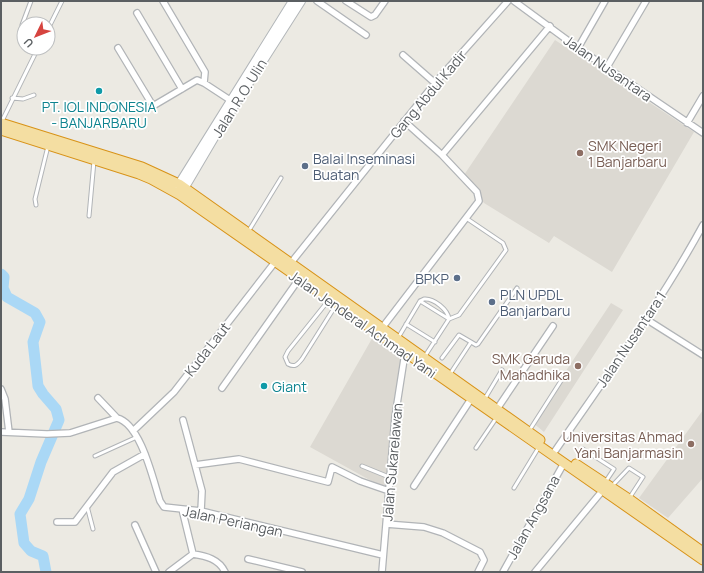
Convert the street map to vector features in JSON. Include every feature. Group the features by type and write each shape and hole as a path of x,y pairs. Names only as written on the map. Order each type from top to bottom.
{"highway":[{"name":"Jalan Jenderal Achmad Yani","path":"1,123 142,168 179,190 247,233 290,264 405,353 471,399 528,431 606,486 684,543 703,560"},
{"name":"Jalan Jenderal Achmad Yani","path":"1,130 145,176 179,190 274,262 332,302 382,328 484,400 497,413 539,446 564,463 629,499 672,534"},
{"name":"Jalan Jenderal Achmad Yani","path":"684,543 703,552"}],"main road":[{"name":"Jalan R.O. Ulin","path":"179,190 230,100 293,1"},
{"name":"Jalan R.O. Ulin","path":"212,134 301,1"}],"street":[{"path":"163,1 205,72 204,82"},
{"path":"317,1 366,35"},
{"path":"346,1 371,17 375,15 385,1"},
{"name":"Gang Abdul Kadir","path":"290,264 435,83 508,1"},
{"name":"Jalan Nusantara","path":"514,1 578,48 607,66 703,133"},
{"path":"578,48 605,1"},
{"path":"607,66 646,1"},
{"path":"137,12 182,89"},
{"path":"442,155 550,26"},
{"path":"118,48 153,106 197,80 204,82 230,100"},
{"path":"403,55 435,83"},
{"path":"688,123 703,96"},
{"path":"382,328 479,201 479,195 442,155 404,121"},
{"name":"Jalan Nusantara 1","path":"555,451 646,319 684,260 703,225"},
{"name":"Kuda Laut","path":"133,430 174,392 274,262"},
{"path":"222,388 299,279"},
{"path":"646,319 703,355"},
{"path":"497,413 553,326"},
{"name":"Jalan Sukarelawan","path":"382,572 394,416 405,353"},
{"path":"1,389 5,399 9,432"},
{"path":"98,398 117,418 122,420 133,430"},
{"path":"414,486 471,399"},
{"path":"1,432 61,434 78,432 117,418"},
{"path":"183,420 202,492 201,511"},
{"name":"Jalan Periangan","path":"133,430 145,454 161,503 166,507 201,511 383,555"},
{"path":"57,522 73,523 86,504 113,472 145,454"},
{"path":"195,465 239,459 328,482 332,467 360,481 389,491"},
{"name":"Jalan Angsana","path":"503,572 564,463"},
{"path":"535,572 606,486"},
{"path":"182,509 193,554"},
{"path":"386,524 424,527 443,534 480,552 484,560 478,572"},
{"path":"135,525 156,572"},
{"path":"169,572 178,569 193,554"},
{"path":"193,554 212,559 221,566 225,572"},
{"path":"248,559 302,572"}],"lane":[{"path":"25,16 31,1"},
{"path":"54,16 62,1"},
{"path":"1,123 34,56"},
{"path":"12,98 23,99 34,95"},
{"path":"36,205 35,199 48,145"},
{"path":"90,216 94,160"},
{"path":"247,233 281,178"},
{"path":"424,357 435,342 448,319 461,312 506,250 503,243 466,218"},
{"path":"442,358 459,335 476,345 478,344 517,288"},
{"path":"397,339 420,301 424,299 430,300 447,312 448,319"},
{"path":"420,301 448,319"},
{"path":"332,302 302,359 297,365 293,366 288,364 285,358 288,351 332,302"},
{"path":"406,324 435,342"},
{"path":"449,375 471,342"},
{"path":"484,400 502,370"},
{"path":"528,431 566,373"},
{"path":"476,448 497,413"},
{"path":"95,456 136,437"},
{"path":"514,488 539,446"},
{"path":"583,449 614,469 606,486"},
{"path":"362,466 389,477"},
{"path":"606,486 629,468 643,477 629,499"},
{"path":"86,504 93,529"}],"shaded area":[{"name":"SMK Negeri 1 Banjarbaru","path":"555,40 694,132 612,272 554,236 549,243 484,203 464,175"},
{"name":"SMK Garuda Mahadhika","path":"611,303 623,310 544,432 532,422"},
{"path":"374,335 402,357 394,405 386,489 310,447"},
{"name":"Universitas Ahmad Yani Banjarmasin","path":"703,410 703,478 668,518 639,498"}],"waterway":[{"path":"1,274 4,277 3,288 7,297 35,313 40,322 33,342 38,386 56,409 59,420 41,462 29,499 20,514 24,543 31,551 43,556 46,572"}],"place":[{"name":"PT. IOL INDONESIA - BANJARBARU","path":"99,91"},
{"name":"SMK Negeri 1 Banjarbaru","path":"580,153"},
{"name":"Balai Inseminasi Buatan","path":"305,166"},
{"name":"BPKP","path":"457,278"},
{"name":"PLN UPDL Banjarbaru","path":"492,302"},
{"name":"SMK Garuda Mahadhika","path":"578,366"},
{"name":"Giant","path":"264,386"},
{"name":"Universitas Ahmad Yani Banjarmasin","path":"691,444"}]}
